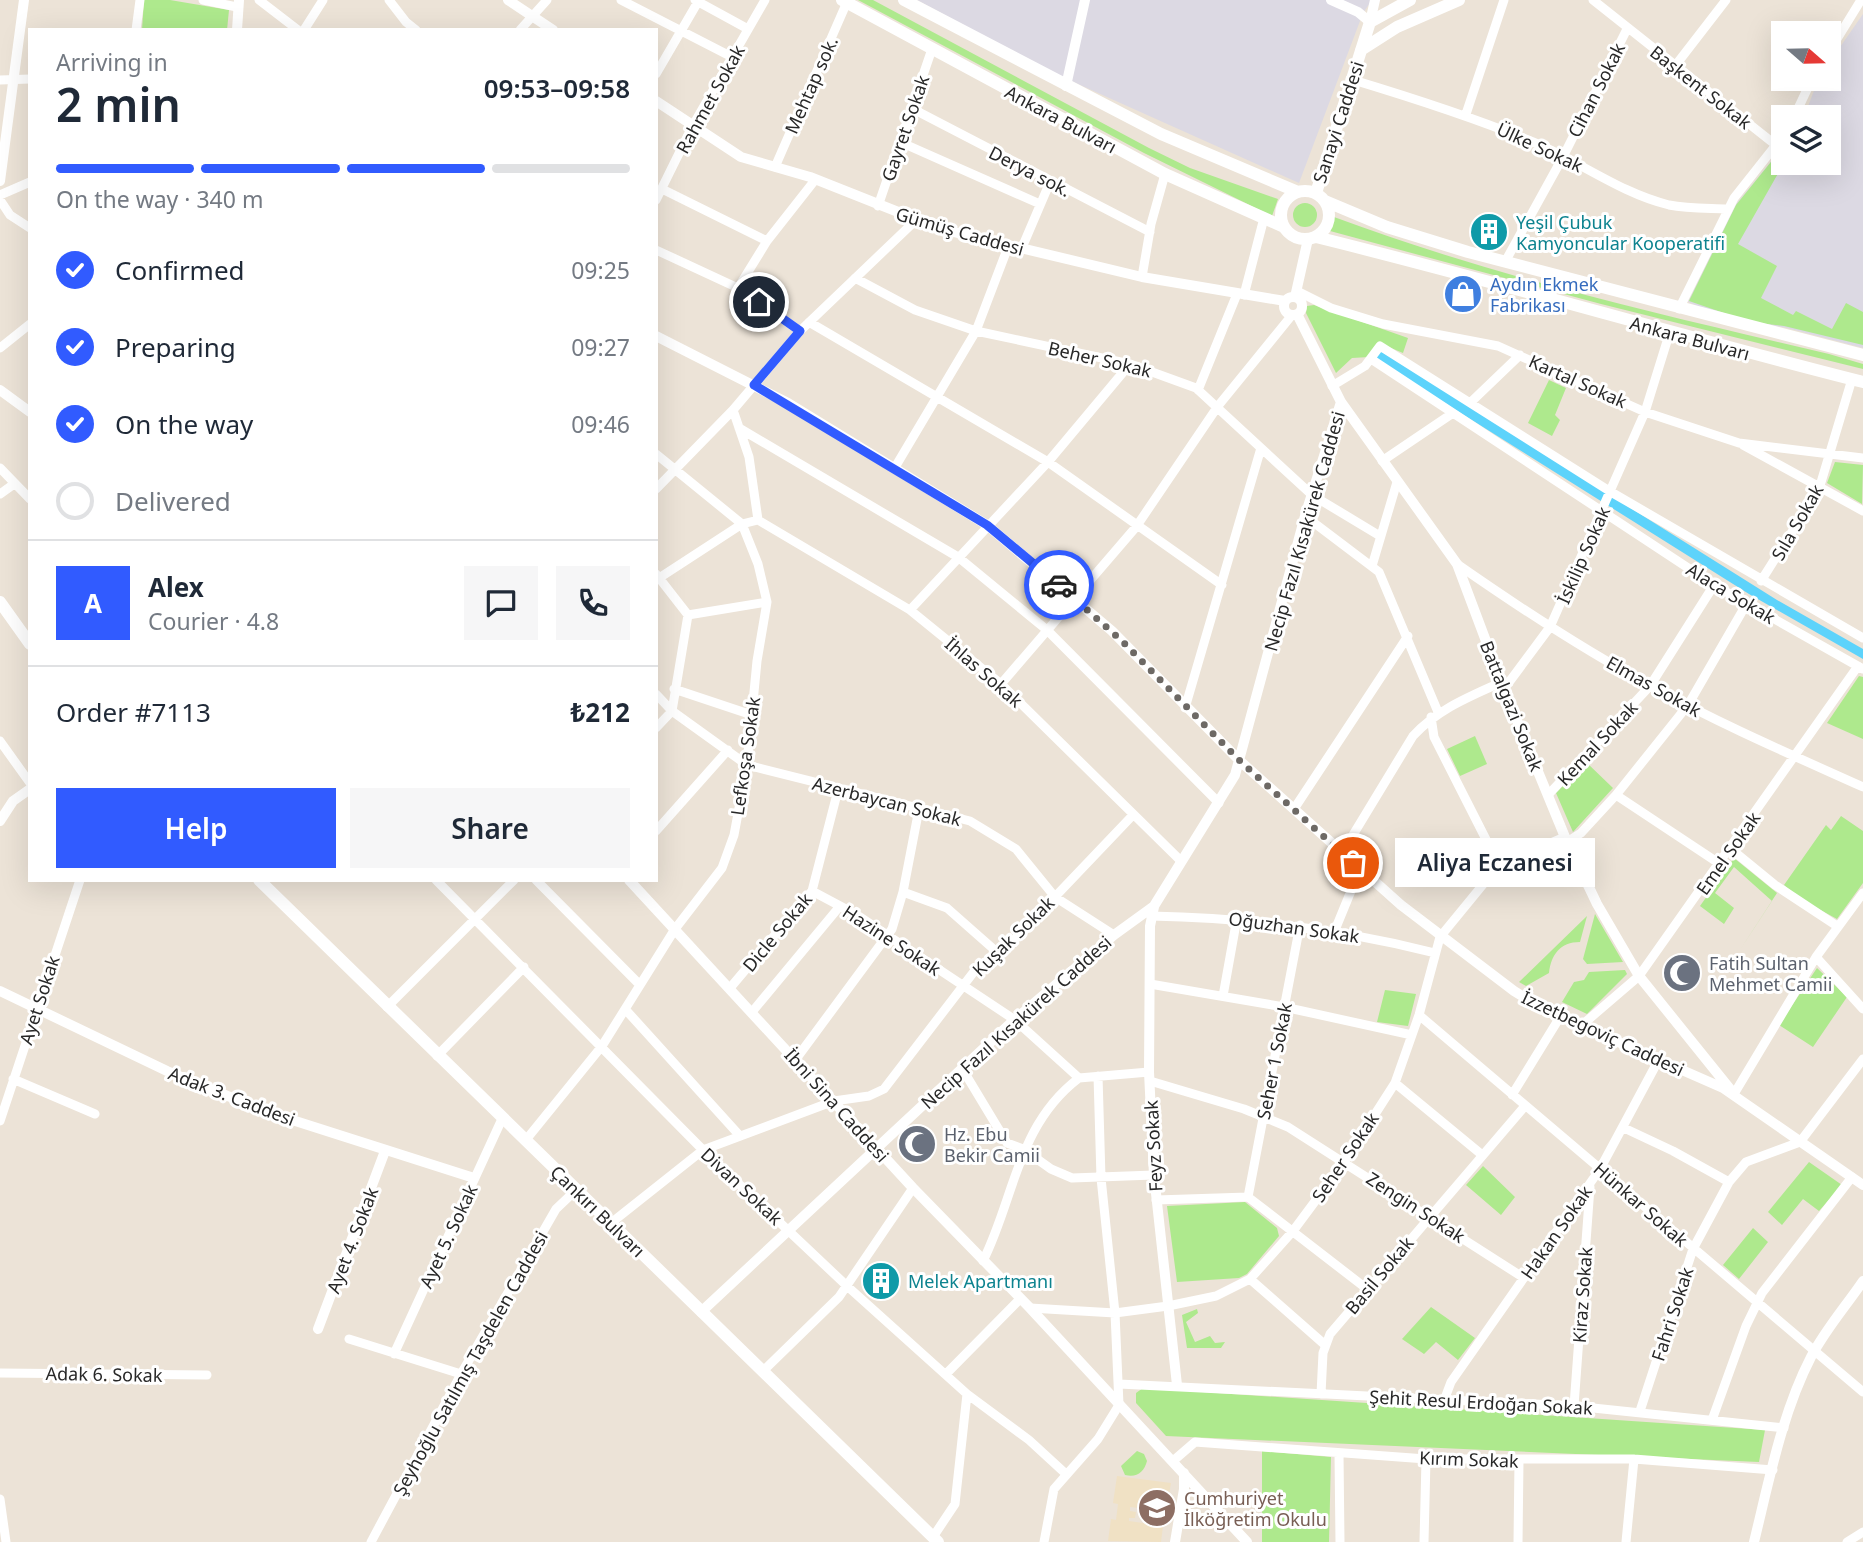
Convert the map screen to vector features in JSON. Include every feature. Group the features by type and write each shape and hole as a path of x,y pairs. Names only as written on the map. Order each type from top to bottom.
{"main road":[{"name":"Ankara Bulvarı","path":"904,0 1161,134 1298,192"},
{"path":"1370,22 1410,0"},
{"name":"Sanayi Caddesi","path":"1361,50 1397,27 1460,0"},
{"name":"Ankara Bulvarı","path":"845,1 1165,174 1284,227"},
{"name":"Sanayi Caddesi","path":"1320,197 1350,79 1370,22"},
{"path":"1298,192 1320,197 1329,212 1328,224 1312,238 1294,236 1284,227 1282,209 1288,198 1298,192"},
{"name":"Ankara Bulvarı","path":"1320,197 1387,227 1505,262 1863,355"},
{"name":"Ankara Bulvarı","path":"1312,238 1424,263 1703,342 1858,381"},
{"path":"0,602 28,641"},
{"name":"Çankırı Bulvarı","path":"261,882 936,1539"}],"street":[{"path":"0,181 24,0"},
{"path":"136,28 140,0"},
{"path":"203,0 238,3 237,28"},
{"path":"259,0 295,28"},
{"path":"305,28 323,0"},
{"path":"508,0 549,28"},
{"path":"522,28 547,0"},
{"path":"621,0 732,57"},
{"name":"Rahmet Sokak","path":"658,196 692,127 765,0"},
{"path":"1066,86 1084,0"},
{"path":"1331,0 1359,12 1370,22 1375,0"},
{"path":"1466,114 1504,0"},
{"name":"Başkent Sokak","path":"1593,0 1771,141"},
{"path":"1675,66 1726,0"},
{"path":"1841,32 1861,0"},
{"path":"394,1 404,26"},
{"path":"658,70 697,1 748,29"},
{"name":"Mehtap sok.","path":"775,167 845,1"},
{"name":"Cihan Sokak","path":"1505,262 1564,155 1627,29"},
{"name":"Gayret Sokak","path":"878,206 932,49"},
{"path":"0,80 28,79"},
{"name":"Ülke Sokak","path":"1350,79 1466,114 1564,155 1624,189 1650,199 1676,206 1728,209"},
{"name":"Gümüş Caddesi","path":"658,102 741,157 815,180 915,220 1008,247 1142,277 1240,294 1293,296"},
{"name":"Derya sok.","path":"911,108 1150,232"},
{"path":"900,142 1040,204"},
{"path":"1679,309 1728,209 1771,153"},
{"path":"1142,277 1165,174"},
{"path":"738,288 767,241 815,180"},
{"path":"1021,250 1050,181"},
{"path":"28,183 0,197 10,215 28,227"},
{"path":"662,189 767,241"},
{"path":"1198,390 1240,294 1264,218"},
{"path":"658,487 733,410 800,331 915,220"},
{"path":"1293,296 1312,238"},
{"path":"894,469 938,400 976,331 1008,247"},
{"path":"658,251 738,288 800,331"},
{"name":"Beher Sokak","path":"855,278 915,310 976,331 1130,364 1164,374 1198,390 1218,405 1312,495 1380,536"},
{"name":"Battalgazi Sokak","path":"1293,296 1302,307 1295,314 1341,402 1457,564 1566,840 1597,904 1639,976 1734,1094"},
{"name":"Kartal Sokak","path":"1293,296 1382,324 1483,341 1645,412 1739,443 1863,458"},
{"path":"1001,684 1073,597 1136,527 1218,405 1295,314"},
{"path":"809,322 938,400 1048,462 1136,527 1222,585"},
{"path":"0,348 28,326"},
{"name":"İzzetbegoviç Caddesi","path":"658,337 754,385 987,525 1132,651 1185,708 1240,761 1360,869 1440,937 1530,1002 1734,1094 1863,1185"},
{"name":"İskilip Sokak","path":"1503,686 1550,627 1645,412 1668,338"},
{"path":"1332,386 1371,359 1380,346 1610,493 1863,638"},
{"path":"1471,402 1520,355"},
{"name":"Alaca Sokak","path":"1371,359 1604,509 1714,585 1860,667"},
{"path":"910,610 1048,462 1130,364"},
{"name":"Sıla Sokak","path":"1761,581 1819,489 1858,381"},
{"path":"0,390 28,411"},
{"name":"Necip Fazıl Kısakürek Caddesi","path":"701,1312 1015,1020 1114,934 1153,911 1219,803 1240,761 1305,516 1341,402"},
{"path":"658,576 742,524 758,520 749,457 733,410"},
{"path":"1382,461 1453,413"},
{"path":"739,428 958,557 1047,630 1219,803"},
{"path":"1739,443 1863,511"},
{"path":"1185,708 1261,448"},
{"path":"658,455 742,524"},
{"path":"0,468 28,497"},
{"path":"1372,566 1397,482"},
{"path":"0,494 14,484"},
{"path":"1305,516 1372,566 1385,581 1408,636 1435,715 1434,737 1499,865"},
{"name":"İhlas Sokak","path":"758,520 910,610 1001,684 1181,862"},
{"name":"Lefkoşa Sokak","path":"525,1141 602,1046 674,929 722,868 734,835 747,765 767,602 758,564 742,524"},
{"name":"Elmas Sokak","path":"1457,564 1550,627 1650,686 1794,758 1863,787"},
{"path":"658,578 688,615 672,711 658,726"},
{"name":"Kemal Sokak","path":"1548,795 1650,686 1714,585"},
{"path":"688,615 767,602"},
{"path":"1440,937 1499,865 1581,833 1616,795 1688,705 1747,603"},
{"path":"1294,809 1408,636"},
{"name":"Emel Sokak","path":"1582,1025 1639,976 1860,667"},
{"path":"1342,853 1413,736 1435,715 1503,686"},
{"path":"674,689 752,715"},
{"path":"658,696 672,711 747,765"},
{"path":"0,741 28,780"},
{"path":"658,829 728,750"},
{"name":"Azerbaycan Sokak","path":"747,765 970,821 1016,849 1055,897 1114,934"},
{"path":"0,821 13,801 28,790"},
{"name":"Dicle Sokak","path":"730,988 812,891 838,790"},
{"path":"1616,795 1720,864"},
{"path":"796,1059 887,937 903,892 919,809"},
{"name":"Kuşak Sokak","path":"611,1223 703,1150 834,1101 869,1096 884,1088 976,969 998,953 1132,816"},
{"path":"1731,849 1775,885 1837,926"},
{"path":"1335,930 1360,869"},
{"name":"Ayet Sokak","path":"0,1121 79,882"},
{"name":"Divan Sokak","path":"438,882 703,1150 847,1286 967,1394 1029,1440 1066,1474"},
{"path":"387,1007 512,882"},
{"path":"538,882 640,985"},
{"name":"İbni Sina Caddesi","path":"631,882 913,1188 1030,1308 1248,1542"},
{"name":"Hazine Sokak","path":"812,891 840,906 1015,1020 1079,1078"},
{"path":"903,892 947,908 998,953"},
{"path":"1734,1094 1816,957 1863,892"},
{"path":"752,1012 840,906"},
{"name":"Oğuzhan Sokak","path":"1153,911 1335,930 1436,953"},
{"name":"Feyz Sokak","path":"1153,911 1150,1076 1154,1175 1177,1385"},
{"path":"1223,996 1237,918"},
{"name":"Seher 1 Sokak","path":"1248,1197 1300,925"},
{"name":"Seher Sokak","path":"1030,1308 1115,1313 1216,1296 1250,1279 1293,1231 1345,1161 1395,1083 1419,1015 1440,937"},
{"path":"1816,957 1863,1009"},
{"path":"438,1056 524,967"},
{"path":"1150,984 1284,1007 1412,1035"},
{"name":"Adak 3. Caddesi","path":"0,991 207,1088 264,1111 474,1178"},
{"path":"625,1009 740,1136"},
{"name":"Hünkar Sokak","path":"1419,1015 1756,1304 1863,1392"},
{"path":"1512,1095 1560,1017"},
{"path":"1800,1142 1863,1059"},
{"name":"Hakan Sokak","path":"1445,1398 1451,1382 1590,1185 1624,1128 1658,1061"},
{"path":"963,1070 1007,1143 1023,1149 1051,1169 1072,1178 1154,1175"},
{"path":"1044,1542 1052,1493 1098,1439 1119,1405 1115,1313 1101,1178 1098,1076"},
{"path":"983,1261 1023,1149 1064,1090 1079,1078 1150,1076"},
{"name":"Zengin Sokak","path":"1150,1076 1263,1116 1345,1161 1524,1278"},
{"path":"13,1079 95,1114"},
{"path":"1395,1083 1481,1154"},
{"name":"Basil Sokak","path":"1324,1344 1481,1154 1525,1106"},
{"name":"Ayet 5. Sokak","path":"394,1354 502,1119"},
{"path":"1624,1128 1674,1151 1729,1182"},
{"name":"Fahri Sokak","path":"1640,1411 1693,1250 1729,1182 1746,1162 1800,1142"},
{"name":"Ayet 4. Sokak","path":"318,1329 385,1151"},
{"path":"1712,1420 1756,1304 1787,1258 1852,1178"},
{"name":"Kiraz Sokak","path":"1574,1406 1590,1185"},
{"path":"762,1372 847,1286 913,1188"},
{"name":"Şeyhoğlu Satılmış Taşdelen Caddesi","path":"371,1542 461,1374 556,1209 576,1189"},
{"path":"1156,1200 1248,1197 1367,1289"},
{"path":"1250,1279 1324,1344 1321,1394"},
{"path":"1754,1542 1784,1428 1815,1350 1863,1281"},
{"path":"946,1374 1020,1299"},
{"path":"349,1339 461,1374"},
{"name":"Adak 6. Sokak","path":"0,1373 207,1375"},
{"name":"Şehit Resul Erdoğan Sokak","path":"1119,1384 1574,1406 1784,1428"},
{"path":"936,1539 956,1504 967,1394"},
{"name":"Kırım Sokak","path":"1173,1461 1195,1442 1426,1459 1633,1459 1773,1470"},
{"path":"1339,1454 1340,1542"},
{"path":"1424,1542 1426,1459"},
{"path":"1626,1542 1633,1459"},
{"path":"1518,1542 1519,1461"},
{"path":"1175,1542 1184,1473"},
{"path":"0,1499 6,1542"},
{"path":"1847,1542 1863,1532"}],"shaded area":[{"path":"917,0 1372,0 1363,13 1299,183 1049,71"},
{"path":"1863,14 1863,348 1787,328 1721,316 1688,302 1736,204 1771,162 1771,175 1841,175 1841,105 1809,105 1814,91 1841,91 1841,46"},
{"name":"Cumhuriyet İlköğretim Okulu","path":"1117,1476 1171,1483 1166,1511 1130,1507 1130,1511 1136,1512 1135,1518 1129,1518 1129,1521 1163,1526 1161,1542 1108,1541 1111,1519 1116,1520 1118,1504 1113,1503"}],"green space":[{"path":"144,0 170,0 229,10 227,28 142,28"},
{"path":"858,0 873,0 1190,168 1278,199 1272,216 1144,153"},
{"path":"1771,162 1771,175 1777,175 1738,244 1777,266 1761,298 1793,315 1796,311 1832,329 1846,303 1863,312 1863,345 1784,326 1750,322 1689,301 1736,205"},
{"path":"1305,203 1313,207 1317,215 1313,223 1305,227 1297,223 1293,215 1297,207"},
{"path":"1334,217 1395,239 1517,276 1829,354 1863,364 1863,369 1601,304 1330,231"},
{"path":"1314,305 1408,338 1403,353 1379,343 1369,357 1352,358 1336,373 1306,313 1307,306"},
{"path":"1549,380 1566,388 1555,415 1560,420 1552,436 1528,423"},
{"path":"1835,462 1863,465 1862,504 1827,483"},
{"path":"1859,676 1863,677 1863,739 1827,723"},
{"path":"1475,736 1487,764 1460,776 1447,749"},
{"path":"1586,762 1613,788 1573,832 1556,793"},
{"path":"1841,816 1863,831 1863,883 1837,919 1802,900 1784,885 1826,825 1831,830"},
{"path":"1734,858 1777,893 1772,901 1734,867 1715,893 1734,908 1724,924 1700,906"},
{"path":"1595,914 1623,962 1587,964 1583,959"},
{"path":"1587,916 1580,942 1567,944 1554,955 1549,973 1526,986 1519,982"},
{"path":"1817,968 1847,997 1813,1047 1779,1025"},
{"path":"1625,970 1627,974 1587,1014 1562,1002 1574,982 1584,980 1589,972"},
{"path":"1385,990 1416,994 1408,1026 1377,1022"},
{"path":"1809,1162 1842,1185 1819,1211 1803,1199 1782,1225 1768,1212"},
{"path":"1483,1166 1515,1197 1501,1215 1466,1185"},
{"path":"1245,1202 1277,1228 1279,1236 1247,1274 1239,1278 1177,1282 1167,1206"},
{"path":"1753,1228 1768,1242 1739,1279 1723,1265"},
{"path":"1431,1307 1475,1338 1458,1360 1436,1342 1424,1354 1402,1339"},
{"path":"1197,1309 1198,1313 1186,1322 1195,1342 1210,1336 1215,1343 1225,1342 1221,1348 1187,1348 1182,1315"},
{"path":"1143,1388 1765,1430 1759,1462 1166,1436 1136,1403 1136,1393"},
{"path":"1137,1451 1144,1454 1146,1465 1136,1475 1125,1475 1121,1466"},
{"path":"1262,1451 1331,1457 1329,1542 1262,1542"}],"water":[{"path":"1379,350 1777,600 1863,649 1863,659 1749,594 1373,358"}],"way so far":[{"path":"1059,585 1112,631 1240,761 1353,863"}],"place":[{"name":"Yeşil Çubuk Kamyoncular Kooperatifi","path":"1489,232"},
{"name":"Aydın Ekmek Fabrikası","path":"1463,294"},
{"name":"Aliya Eczanesi","path":"1353,863"},
{"name":"Fatih Sultan Mehmet Camii","path":"1682,973"},
{"name":"Hz. Ebu Bekir Camii","path":"917,1144"},
{"name":"Melek Apartmanı","path":"881,1281"},
{"name":"Cumhuriyet İlköğretim Okulu","path":"1157,1508"}],"route":[{"path":"759,302 800,331 754,385 987,525 1059,585"}]}
